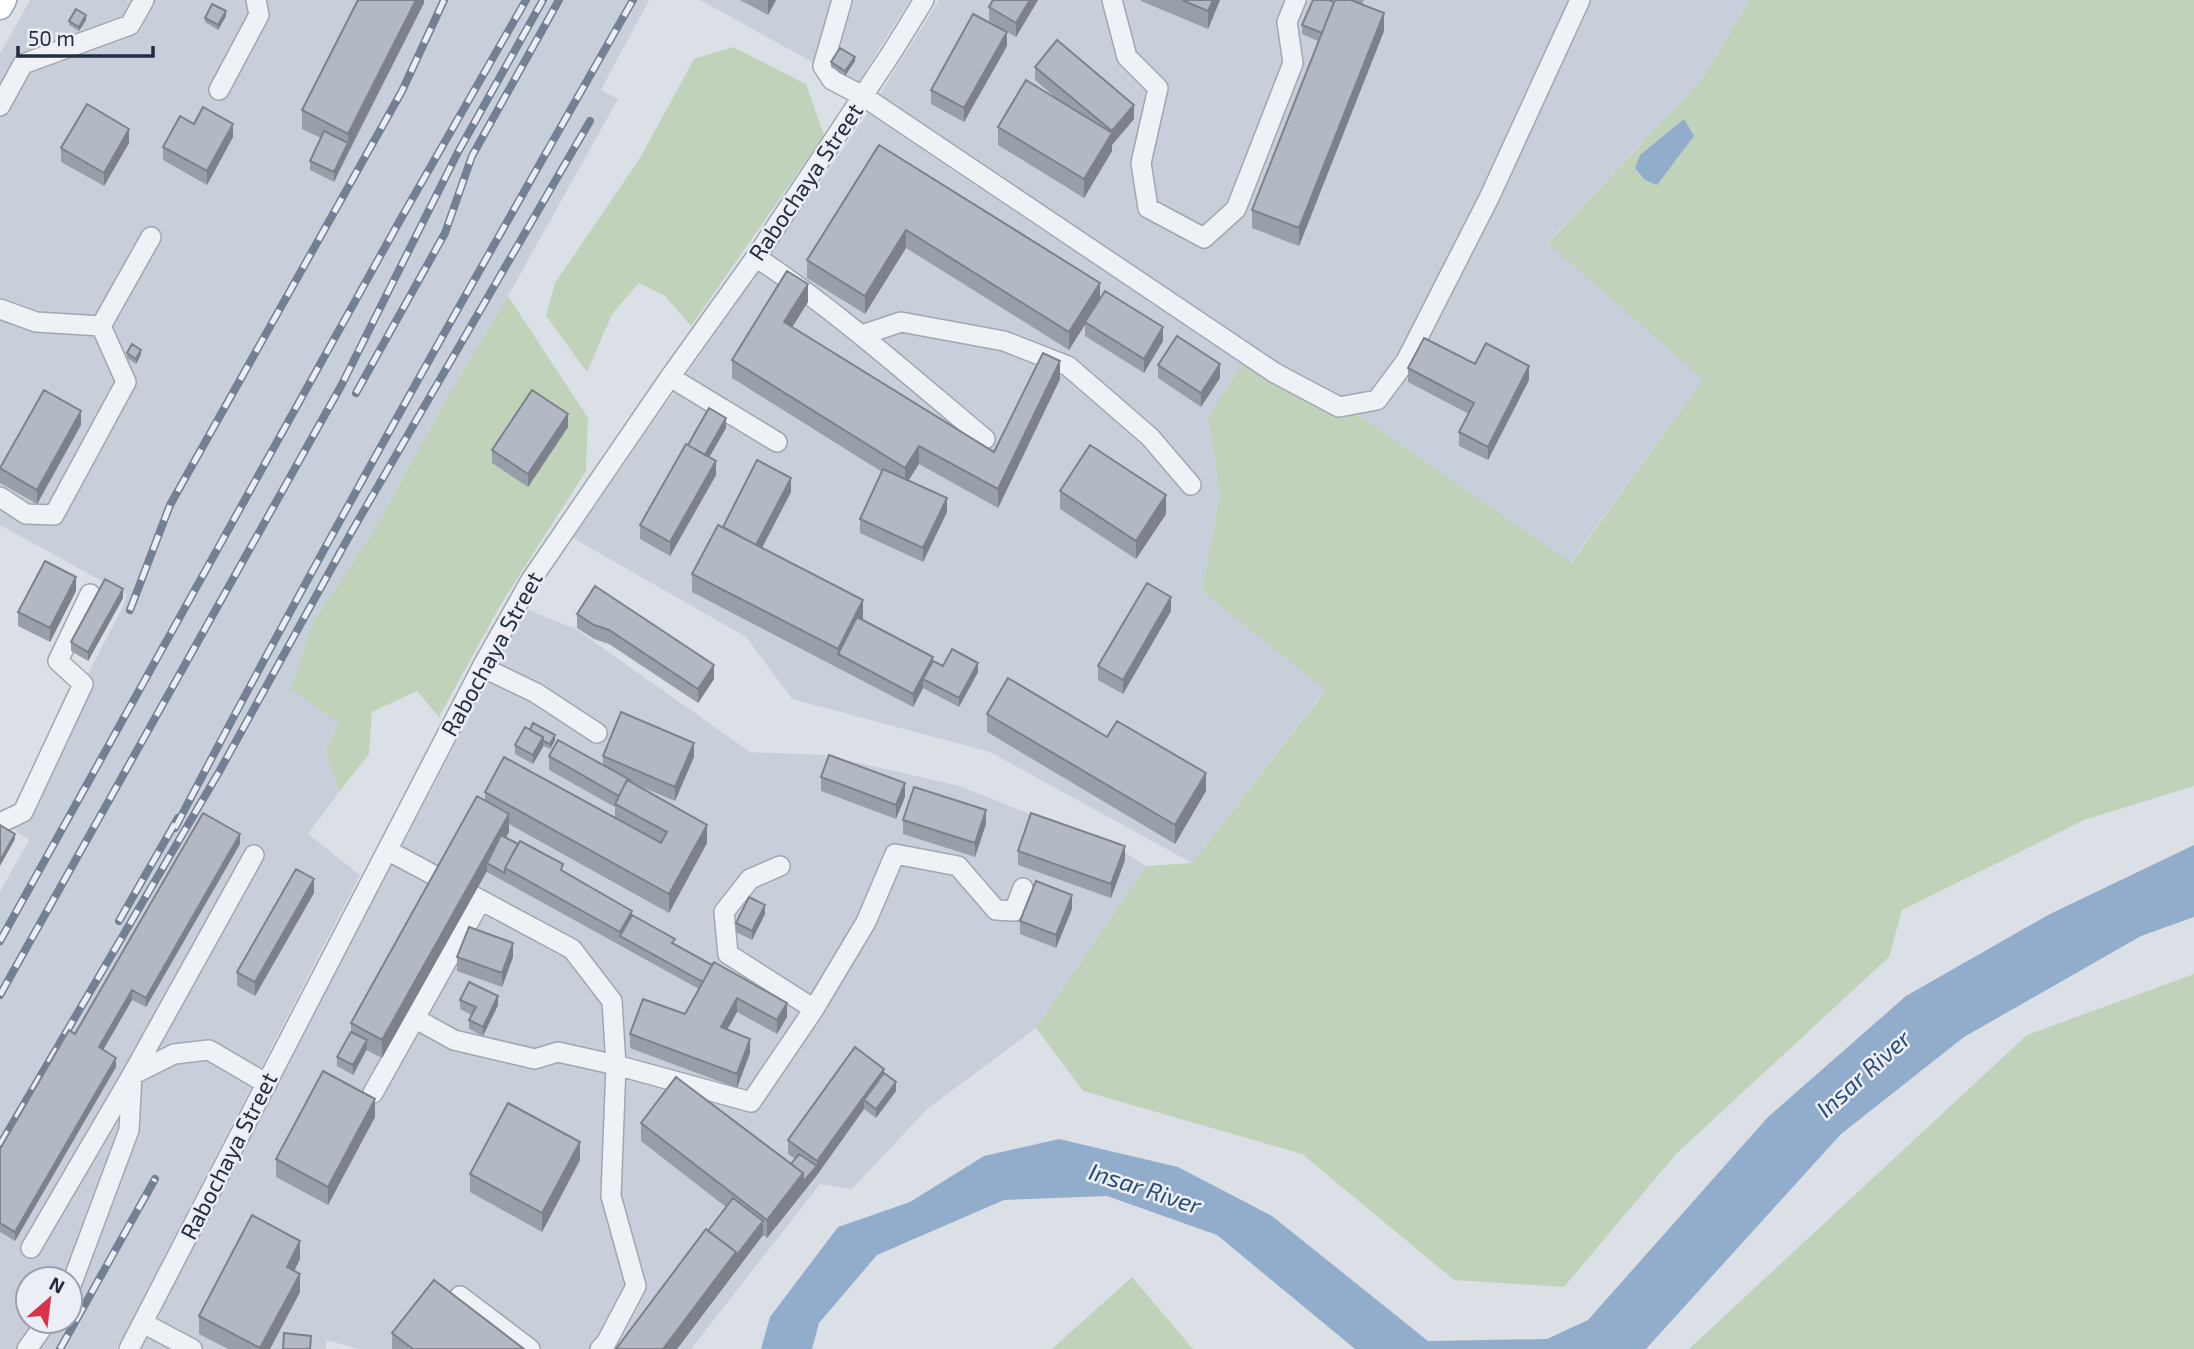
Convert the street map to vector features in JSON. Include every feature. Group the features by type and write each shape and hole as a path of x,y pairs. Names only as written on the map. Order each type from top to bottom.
{"main road":[{"path":"0,7 4,0"}],"street":[{"path":"0,106 23,64 130,26 144,0"},
{"path":"219,90 259,15 256,0"},
{"path":"842,0 823,66 832,80 863,96 1275,373 1339,407 1377,400 1406,361 1489,198 1580,0"},
{"name":"Rabochaya Street","path":"129,1349 482,667 531,580 756,257 924,0"},
{"path":"1112,0 1127,57 1158,88 1141,163 1148,208 1204,238 1236,209 1289,75 1293,63 1287,22 1296,0"},
{"path":"101,326 151,237"},
{"path":"756,257 802,288 862,335 985,439"},
{"path":"0,309 36,322 101,326"},
{"path":"862,335 901,322 1004,341 1068,366 1150,437 1191,485"},
{"path":"0,497 26,514 54,515 126,382 101,326"},
{"path":"670,377 777,442"},
{"path":"0,823 23,812 83,684 58,661 90,594"},
{"path":"482,667 536,693 597,733"},
{"path":"387,850 441,879"},
{"path":"416,1019 454,1040 535,1059 558,1052 751,1102 814,1009 866,922 895,854 958,866 996,910 1014,911 1023,888"},
{"path":"31,1248 132,1075 254,855"},
{"path":"780,866 750,879 724,912 728,954 814,1009"},
{"path":"373,1093 416,1019 477,898 572,950 612,1001 616,1065 611,1195 636,1286 606,1343 600,1349"},
{"path":"132,1075 174,1054 209,1050 267,1084"},
{"path":"78,1265 129,1130 132,1075"},
{"path":"460,1296 530,1349"},
{"path":"142,1323 192,1349"}],"shaded area":[{"path":"30,0 649,0 601,90 618,99 373,532 313,622 339,723 325,751 339,792 308,834 360,875 117,1349 0,1349 0,892 29,840 8,826 127,595 0,525 0,54"},
{"path":"700,0 910,0 856,86"},
{"path":"939,0 1750,0 1703,78 1548,242 1703,379 1570,563 1380,430 880,94"},
{"path":"868,113 1242,364 1208,417 1220,494 1202,591 1326,689 1192,863 990,752 792,699 746,637 573,538"},
{"path":"526,609 576,629 750,752 824,755 960,786 1123,851 1146,866 1036,1028 927,1109 852,1189 820,1184 691,1349 359,1349 326,1340 326,1349 138,1349"}],"green space":[{"path":"1750,0 2194,0 2194,786 2084,820 1902,910 1889,957 1676,1154 1564,1287 1454,1280 1302,1154 1083,1091 1036,1028 1146,866 1192,863 1326,690 1202,591 1220,494 1208,417 1242,364 1256,349 1380,430 1571,563 1703,379 1548,243 1703,78"},
{"path":"733,47 806,84 824,135 691,326 665,296 639,283 612,314 587,372 546,316 555,283 640,158 694,59"},
{"path":"508,296 588,418 586,471 501,604 439,717 417,691 372,712 369,754 339,792 325,751 339,723 291,689 313,622 373,532"},
{"path":"2194,974 2194,1349 1689,1349 2027,1035"},
{"path":"1132,1277 1193,1349 1052,1349"}],"water":[{"path":"1684,119 1694,136 1657,185 1645,180 1635,168 1640,155"},
{"name":"Insar River","path":"2194,845 2194,917 2141,936 1964,1037 1841,1134 1646,1349 1355,1349 1217,1235 1107,1196 1004,1200 877,1255 819,1323 812,1349 761,1349 770,1317 838,1227 910,1202 984,1156 1059,1139 1178,1167 1272,1216 1428,1341 1547,1339 1588,1320 1768,1117 1906,996 2050,914"}],"building":[{"path":"358,0 416,0 348,134 302,110"},
{"path":"993,0 1030,0 1016,23 989,7"},
{"path":"1182,0 1213,0 1208,11"},
{"path":"1313,0 1334,2 1322,33 1302,25"},
{"path":"1335,0 1351,0 1384,13 1299,228 1252,210"},
{"path":"212,4 226,11 218,25 205,18"},
{"path":"76,9 86,15 79,27 69,21"},
{"path":"973,14 1007,32 964,108 931,90"},
{"path":"1057,40 1134,105 1112,131 1035,67"},
{"path":"840,48 855,57 845,71 831,62"},
{"path":"1026,80 1112,133 1084,179 998,127"},
{"path":"87,104 129,129 104,173 61,148"},
{"path":"203,107 233,124 207,171 163,147 180,116 194,124"},
{"path":"324,131 348,143 334,172 310,161"},
{"path":"879,145 1100,283 1069,332 906,230 865,296 807,260"},
{"path":"787,271 808,284 784,322 994,452 1043,353 1060,361 998,489 919,446 905,468 732,360"},
{"path":"1105,291 1163,327 1144,359 1085,322"},
{"path":"1177,336 1220,364 1201,393 1158,365"},
{"path":"1424,338 1475,364 1486,343 1529,366 1488,447 1459,432 1474,403 1408,368"},
{"path":"132,344 141,350 136,359 127,353"},
{"path":"44,390 81,411 37,490 0,468"},
{"path":"532,390 568,414 528,474 492,450"},
{"path":"709,408 726,418 705,455 688,445"},
{"path":"686,444 716,461 670,542 640,525"},
{"path":"1090,445 1166,495 1136,541 1060,491"},
{"path":"757,460 791,478 756,545 723,527"},
{"path":"883,469 947,498 923,548 860,519"},
{"path":"718,525 863,600 838,649 692,574"},
{"path":"45,561 76,577 50,628 18,612"},
{"path":"105,579 123,589 88,652 71,642"},
{"path":"1147,583 1171,597 1123,680 1098,666"},
{"path":"595,586 714,665 698,689 609,630 594,625 577,614"},
{"path":"857,617 933,657 913,694 838,654"},
{"path":"952,649 978,663 959,698 923,679 933,661 943,666"},
{"path":"1008,678 1107,737 1117,721 1206,773 1175,825 987,714"},
{"path":"621,712 694,743 675,787 603,756"},
{"path":"533,723 555,735 550,744 530,730"},
{"path":"525,727 543,737 533,755 515,745"},
{"path":"558,740 630,780 627,780 619,796 549,756"},
{"path":"829,755 905,783 896,805 821,777"},
{"path":"504,757 661,843 667,832 615,804 627,780 707,825 669,894 485,792"},
{"path":"914,787 986,810 975,843 903,820"},
{"path":"477,796 509,814 382,1040 351,1023"},
{"path":"203,813 240,834 146,998 132,990 99,1047 116,1058 15,1232 0,1223 0,1149 69,1030 75,1034"},
{"path":"1031,813 1125,846 1111,884 1018,851"},
{"path":"0,825 15,834 0,861"},
{"path":"501,835 518,844 505,873 487,863"},
{"path":"520,841 563,864 561,870 632,911 620,932 505,868"},
{"path":"296,869 314,879 255,982 237,972"},
{"path":"1036,881 1072,895 1056,935 1020,921"},
{"path":"749,897 765,905 752,931 736,923"},
{"path":"632,915 675,939 672,943 712,965 703,982 620,936"},
{"path":"469,927 513,943 502,973 457,957"},
{"path":"714,962 787,1003 777,1020 737,998 721,1027 750,1039 737,1074 630,1034 643,999 685,1014"},
{"path":"469,982 498,996 483,1027 469,1020 476,1007 460,1000"},
{"path":"351,1032 367,1040 353,1065 337,1057"},
{"path":"855,1047 884,1069 817,1161 788,1140"},
{"path":"323,1071 375,1099 328,1187 276,1159"},
{"path":"884,1073 896,1082 876,1109 864,1100"},
{"path":"676,1077 803,1173 767,1220 641,1123"},
{"path":"508,1103 580,1142 542,1213 470,1174"},
{"path":"799,1154 817,1166 803,1182 803,1173 791,1164"},
{"path":"733,1198 763,1221 736,1256 736,1252 708,1231"},
{"path":"252,1215 300,1241 287,1267 300,1274 260,1348 199,1316"},
{"path":"706,1229 736,1252 663,1349 616,1349"},
{"path":"434,1280 524,1349 413,1349 392,1333"},
{"path":"284,1333 311,1336 310,1349 283,1349"}],"railway":[{"path":"130,610 170,505 402,91 444,0"},
{"path":"0,941 399,222 526,0"},
{"path":"0,995 341,386 458,152 543,0"},
{"path":"356,393 445,233 472,156 559,0"},
{"path":"175,828 343,515 633,0"},
{"path":"0,1145 219,772 352,531 590,121"},
{"path":"119,921 178,818"},
{"path":"60,1349 155,1179"}]}
